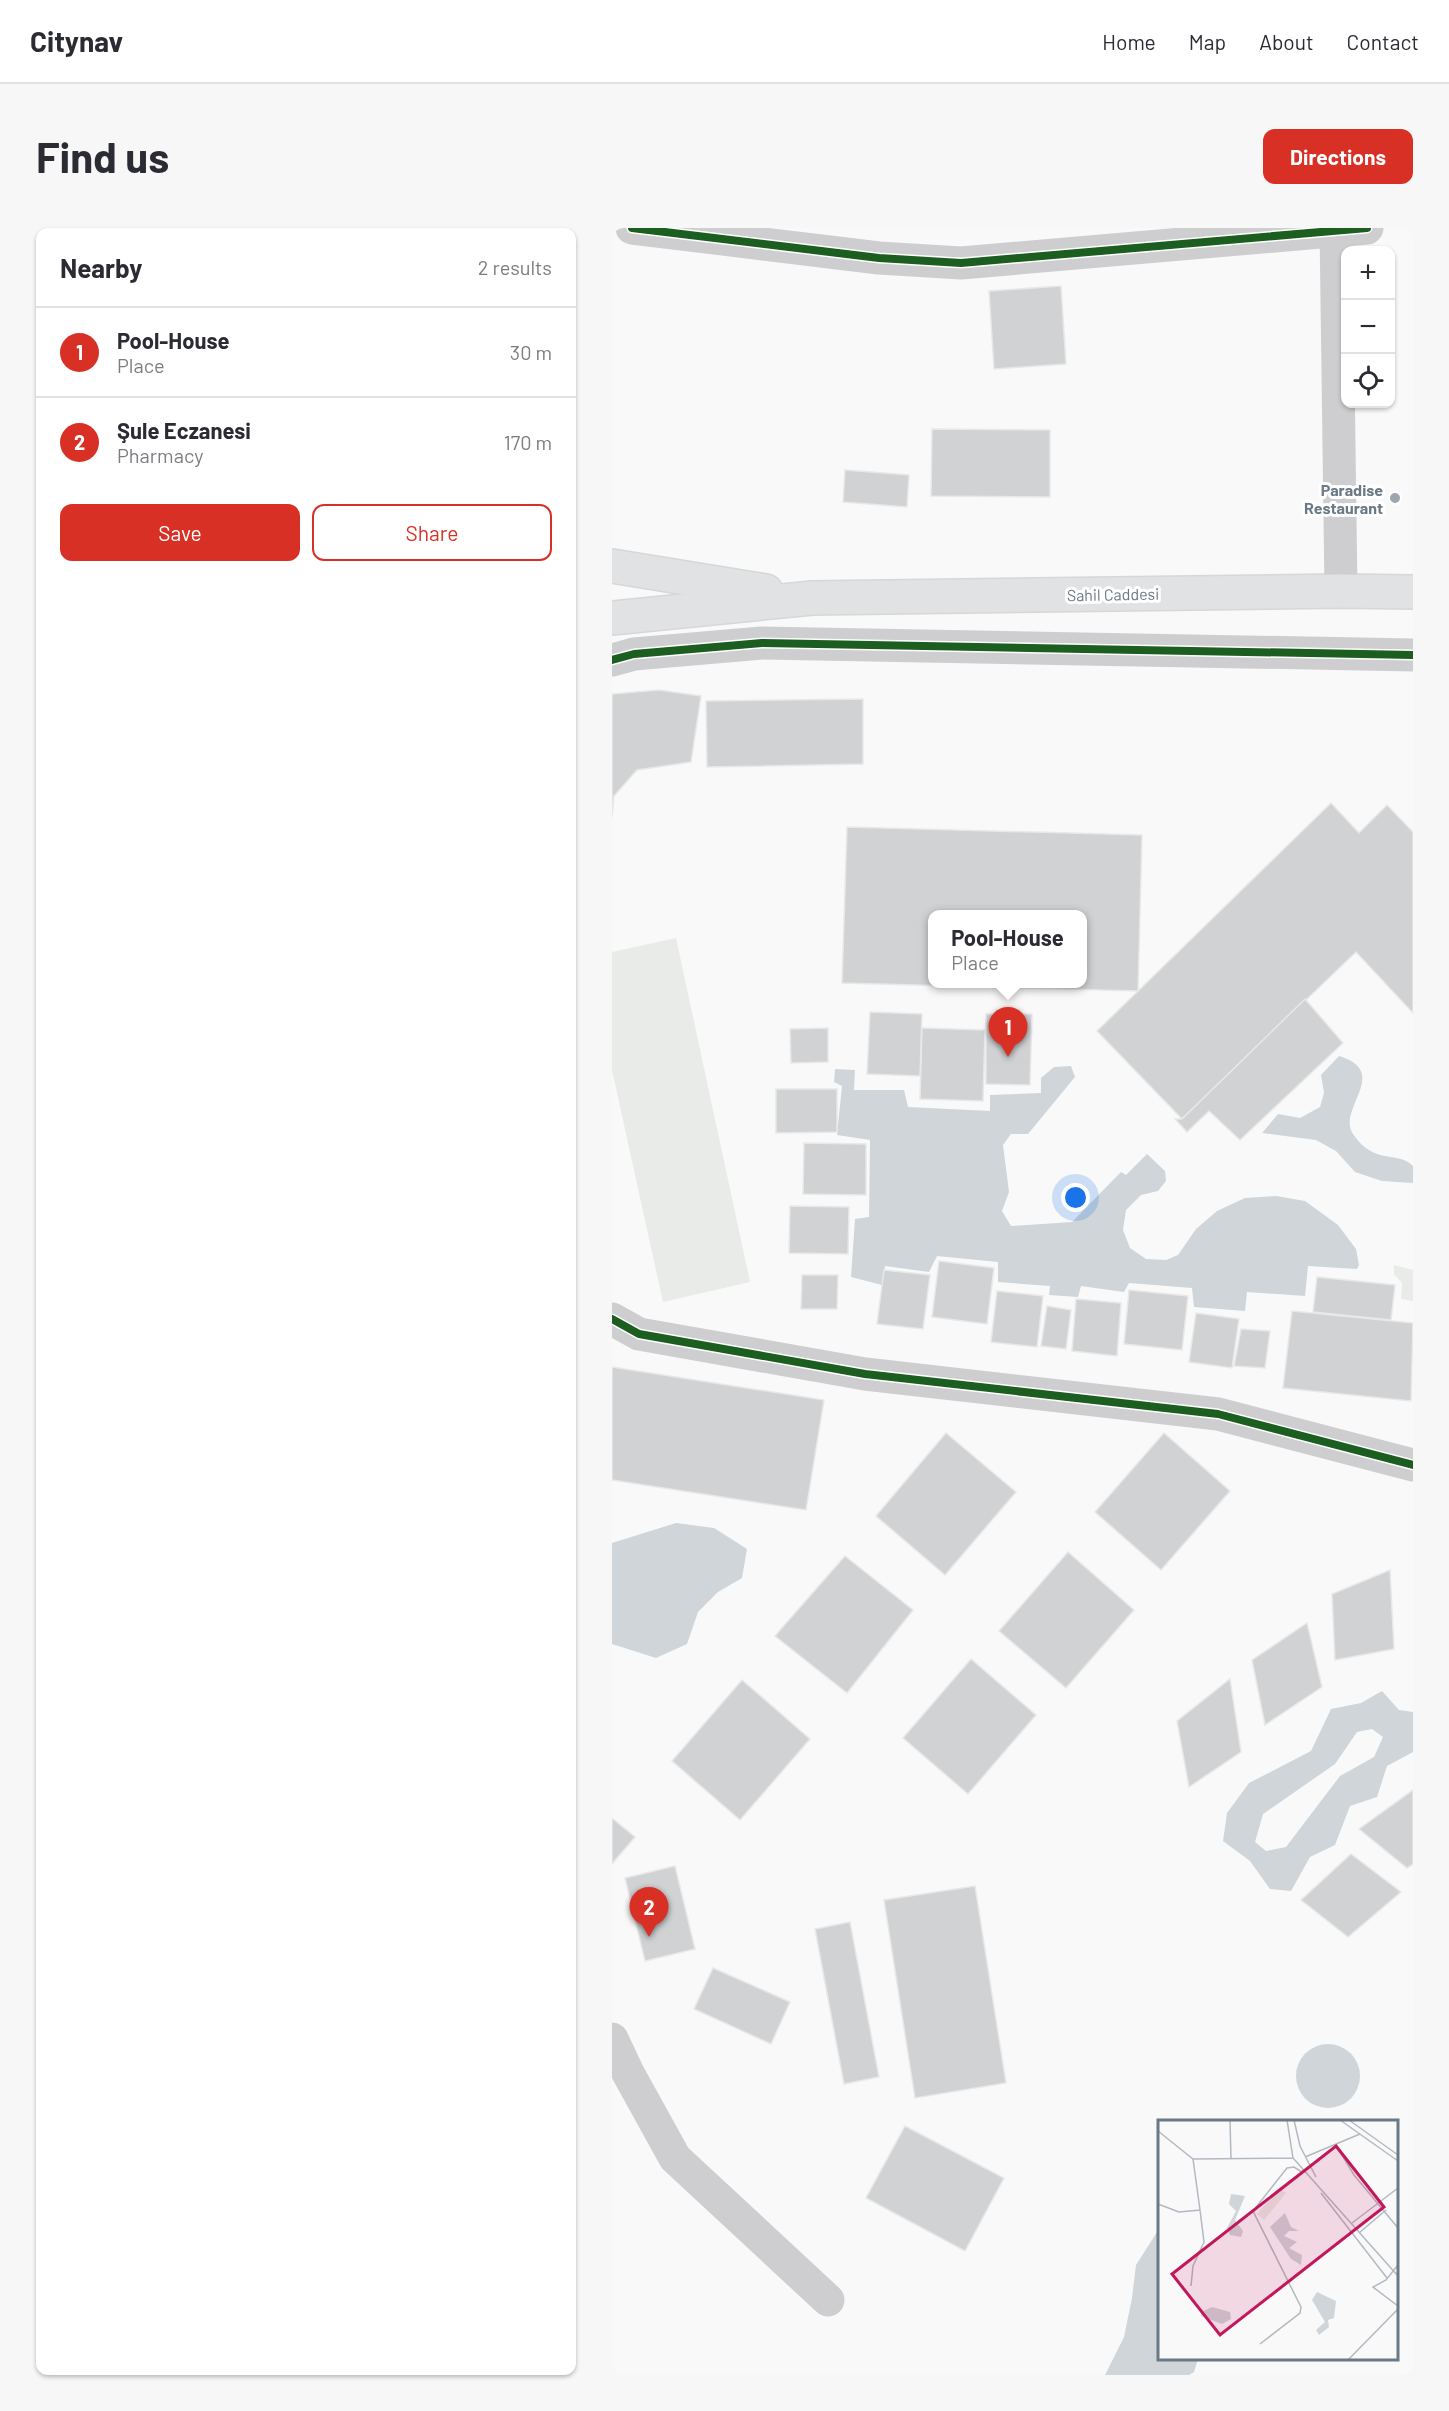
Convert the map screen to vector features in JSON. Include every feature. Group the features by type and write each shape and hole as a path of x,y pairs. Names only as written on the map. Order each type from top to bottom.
{"main road":[{"path":"612,566 812,598"},
{"name":"Sahil Caddesi","path":"812,598 1413,592"},
{"path":"612,618 812,598"}],"street":[{"path":"632,228 879,258 962,263 1346,229 1341,591"},
{"path":"612,660 634,654 762,643 1413,655"},
{"path":"612,1319 639,1334 865,1374 1218,1414 1413,1465"},
{"path":"612,2039 675,2158 828,2300"}],"shaded area":[{"path":"676,938 750,1282 663,1302 612,1070 612,952"},
{"path":"1339,1056 1354,1063 1361,1071 1360,1092 1351,1114 1350,1124 1353,1134 1361,1144 1377,1154 1407,1161 1413,1166 1413,1183 1382,1181 1355,1172 1336,1151 1316,1140 1262,1133 1278,1114 1300,1118 1320,1107 1324,1093 1321,1075"},
{"path":"1071,1066 1075,1077 1028,1134 1011,1134 1003,1145 1009,1192 1002,1211 1011,1226 1072,1222 1121,1172 1126,1175 1147,1154 1165,1171 1166,1181 1158,1191 1141,1195 1126,1210 1123,1230 1130,1248 1146,1259 1166,1260 1178,1255 1196,1229 1217,1211 1245,1198 1276,1196 1305,1201 1338,1225 1356,1249 1359,1265 1357,1269 1308,1266 1305,1296 1247,1292 1245,1311 1194,1307 1192,1288 1129,1283 1124,1292 1081,1286 1078,1297 1049,1295 1050,1286 998,1282 998,1262 937,1256 929,1272 885,1266 882,1285 851,1277 855,1219 869,1217 870,1140 837,1135 842,1086 834,1082 835,1069 855,1070 854,1090 904,1090 908,1107 990,1111 990,1095 1041,1093 1041,1078 1054,1067"},
{"path":"1394,1265 1413,1270 1413,1301 1401,1299 1402,1283 1394,1274"},
{"path":"676,1523 714,1528 747,1549 742,1578 718,1592 698,1612 687,1644 656,1658 612,1644 612,1543"},
{"path":"1382,1691 1399,1710 1413,1712 1413,1752 1387,1766 1377,1797 1350,1806 1335,1845 1310,1857 1291,1891 1270,1889 1250,1861 1223,1841 1227,1813 1249,1783 1311,1751 1331,1709 1361,1703","holes":["1372,1729 1383,1737 1374,1757 1340,1776 1286,1847 1266,1851 1255,1842 1263,1814 1335,1764 1357,1732"]},
{"path":"1328,2044 1346,2050 1354,2058 1360,2076 1354,2094 1346,2102 1328,2108 1310,2102 1302,2094 1296,2076 1302,2058 1310,2050"},
{"path":"1158,2231 1158,2360 1198,2360 1194,2372 1189,2375 1105,2375 1124,2337 1136,2265"}],"building":[{"path":"1061,286 1066,364 994,369 989,291"},
{"path":"932,429 1050,430 1050,497 931,496"},
{"path":"845,470 909,475 907,507 843,502"},
{"path":"659,690 701,696 691,762 637,770 614,796 612,817 612,694"},
{"path":"863,699 863,764 707,767 706,701"},
{"path":"1331,803 1359,833 1387,805 1413,832 1413,1013 1356,952 1182,1119 1097,1031"},
{"path":"847,827 1142,835 1138,991 1027,988 1087,988 1087,910 928,910 928,985 842,983"},
{"path":"1305,999 1343,1043 1240,1140 1209,1111 1187,1132 1175,1119 1182,1119"},
{"path":"870,1012 922,1014 920,1076 867,1074"},
{"path":"986,1014 1032,1014 1030,1085 986,1084"},
{"path":"828,1028 828,1062 791,1063 790,1029"},
{"path":"922,1028 985,1030 983,1101 920,1099"},
{"path":"776,1089 837,1089 837,1132 776,1133"},
{"path":"804,1143 866,1144 866,1195 803,1194"},
{"path":"790,1206 849,1207 848,1254 789,1253"},
{"path":"939,1261 994,1268 987,1324 932,1317"},
{"path":"884,1270 930,1275 923,1329 877,1324"},
{"path":"802,1275 838,1275 837,1309 801,1309"},
{"path":"1317,1277 1395,1285 1391,1320 1313,1312"},
{"path":"1129,1290 1188,1296 1182,1350 1124,1344"},
{"path":"997,1291 1043,1296 1037,1347 991,1342"},
{"path":"1076,1299 1121,1303 1117,1356 1072,1351"},
{"path":"1047,1306 1071,1310 1066,1349 1041,1346"},
{"path":"1292,1311 1413,1323 1411,1401 1283,1388"},
{"path":"1196,1313 1239,1319 1232,1368 1189,1362"},
{"path":"1241,1329 1270,1331 1265,1368 1234,1366"},
{"path":"612,1367 824,1400 806,1510 612,1480"},
{"path":"946,1433 1016,1492 945,1575 876,1516"},
{"path":"1164,1433 1230,1491 1161,1570 1095,1512"},
{"path":"1068,1552 1134,1610 1066,1688 999,1631"},
{"path":"845,1556 913,1610 847,1693 775,1636"},
{"path":"1390,1570 1394,1649 1335,1660 1332,1594"},
{"path":"1307,1623 1322,1687 1265,1725 1252,1660"},
{"path":"971,1659 1036,1715 968,1794 903,1738"},
{"path":"1230,1679 1241,1752 1189,1787 1177,1721"},
{"path":"742,1680 810,1739 740,1820 672,1761"},
{"path":"1413,1790 1413,1864 1407,1868 1359,1829"},
{"path":"612,1818 635,1837 612,1864"},
{"path":"1351,1854 1401,1892 1348,1937 1301,1900"},
{"path":"675,1866 695,1949 645,1961 625,1878"},
{"path":"975,1886 1006,2083 915,2098 884,1900"},
{"path":"850,1922 879,2077 844,2084 815,1929"},
{"path":"713,1968 790,2002 771,2044 694,2009"},
{"path":"905,2126 1004,2178 965,2251 866,2198"}],"cycle path":[{"path":"632,228 879,258 961,263 1367,228"},
{"path":"612,660 634,654 762,643 1413,655"},
{"path":"612,1319 639,1334 865,1374 1218,1414 1413,1465"}],"place":[{"name":"Paradise Restaurant","path":"1395,498"},
{"name":"Pool-House","path":"1008,1057"},
{"name":"Şule Eczanesi","path":"649,1937"}]}
